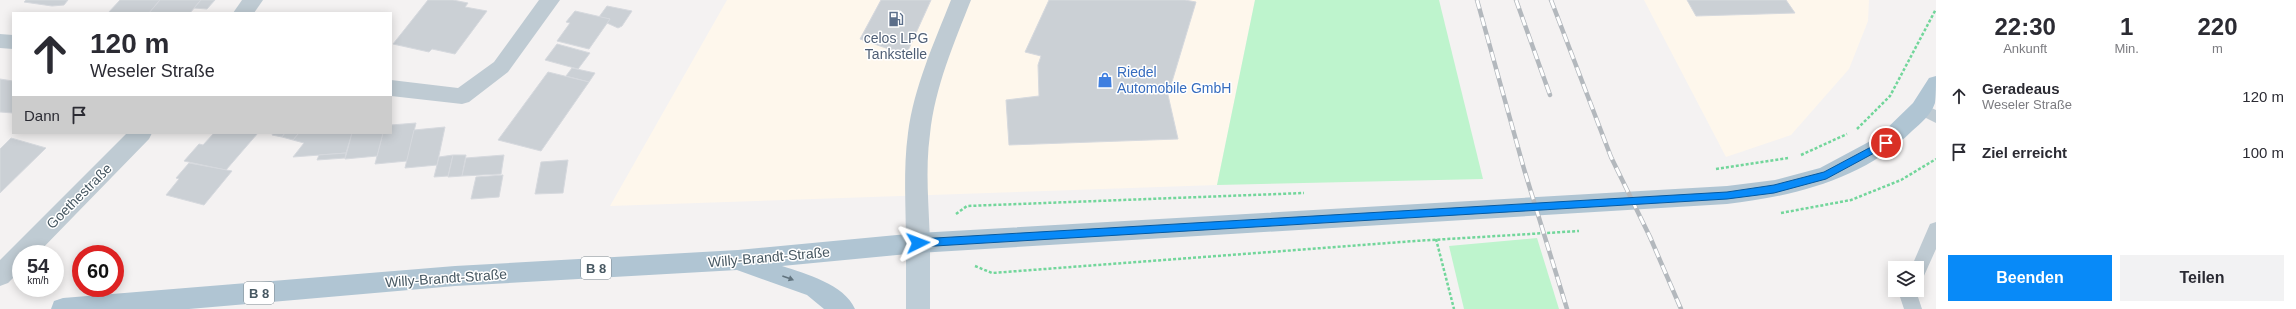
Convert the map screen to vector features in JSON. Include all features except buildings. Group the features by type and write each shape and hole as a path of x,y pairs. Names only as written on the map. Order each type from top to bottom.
{"main road":[{"name":"B 8","path":"1929,113 1936,84"},
{"name":"Willy-Brandt-Straße","path":"63,309 455,276 738,260 918,243 1476,212 1727,195 1774,189 1826,175 1886,143 1929,113"},
{"path":"918,243 918,309"},
{"path":"738,260 815,288 843,309"}],"street":[{"path":"244,12 253,0"},
{"path":"392,88 462,96 501,67 550,0"},
{"path":"918,243 916,152 935,67 961,0"},
{"path":"0,40 12,42"},
{"name":"Goethestraße","path":"0,276 140,134"}],"lane":[{"path":"1922,261 1936,229"},
{"path":"1909,297 1913,309"}],"path":[{"path":"1710,170 1796,157 1857,129 1890,96 1936,9"},
{"path":"954,216 967,206 1308,193"},
{"path":"970,264 992,273 1476,237"},
{"path":"1436,240 1454,309"}],"shaded area":[{"path":"727,0 1255,0 1217,185 610,206"},
{"path":"1644,0 1869,0 1868,21 1849,69 1791,135 1726,157"}],"green space":[{"path":"1255,0 1439,0 1483,179 1217,185"},
{"path":"1537,238 1559,309 1464,309 1449,246"}],"railway":[{"path":"1477,0 1524,169 1567,309"},
{"path":"1516,0 1550,95"},
{"path":"1551,0 1611,157 1650,237 1681,309"}],"place":[{"name":"celos LPG Tankstelle","path":"896,19"},
{"name":"Riedel Automobile GmbH","path":"1105,80"}],"route":[{"path":"918,243 1460,213 1727,195 1774,189 1826,175 1886,143"}]}
